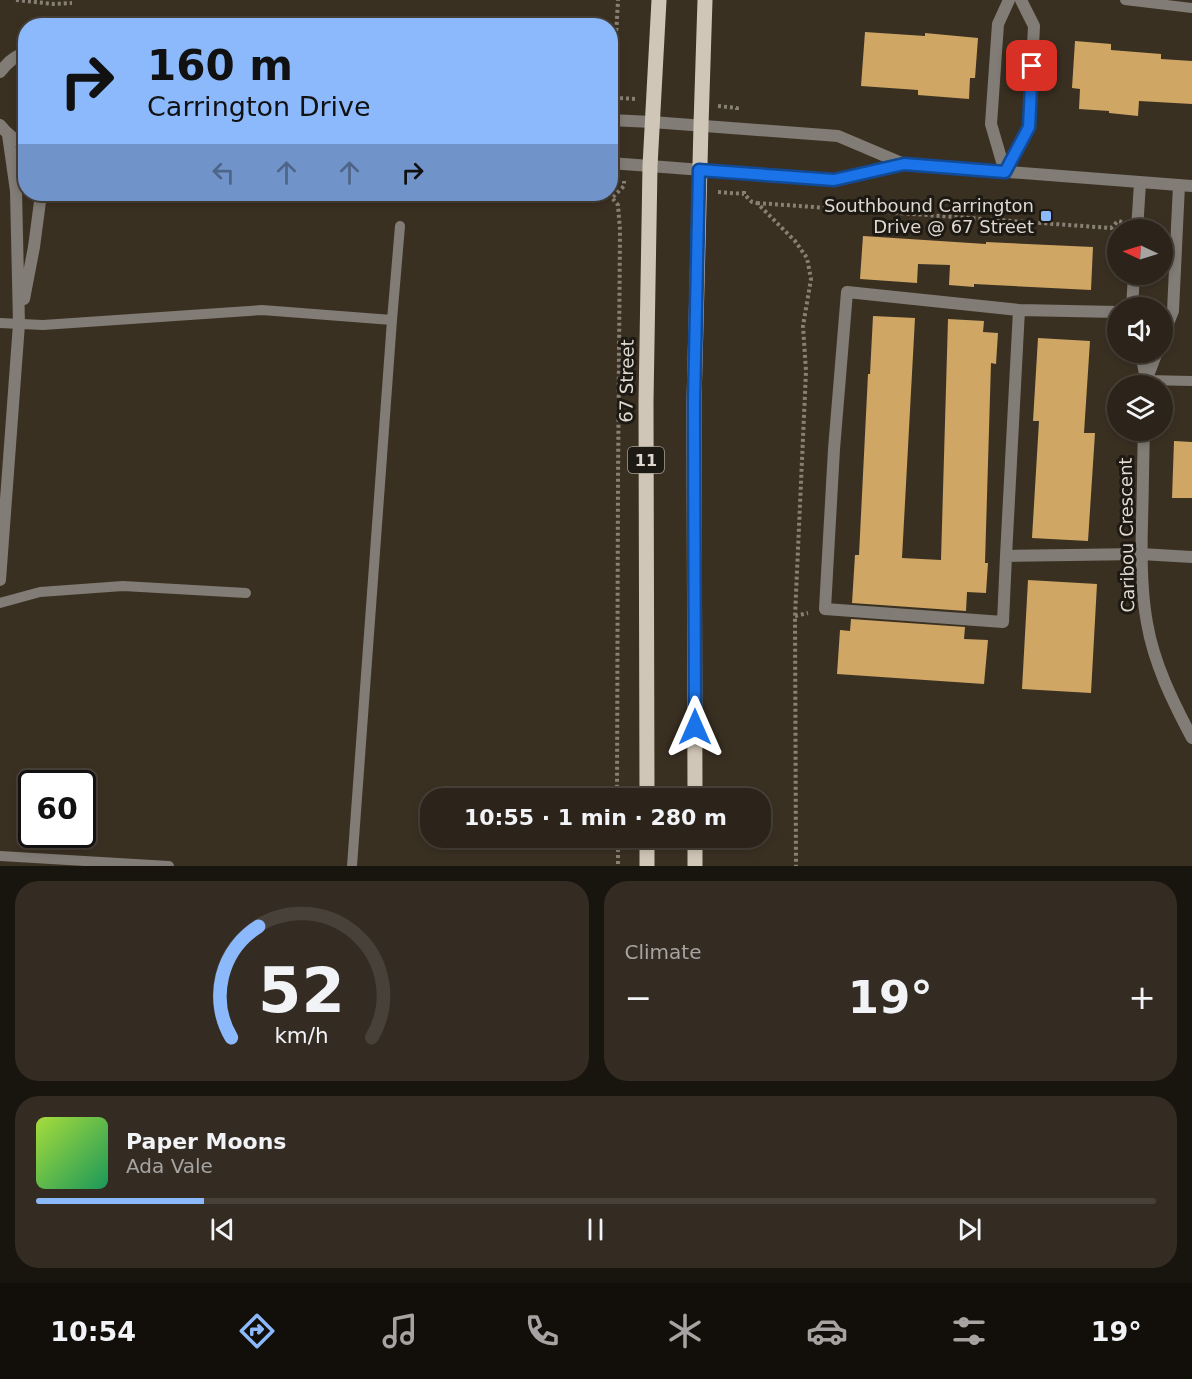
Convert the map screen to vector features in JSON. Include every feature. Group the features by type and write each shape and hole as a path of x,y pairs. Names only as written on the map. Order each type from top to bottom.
{"main road":[{"name":"67 Street","path":"647,788 646,402 650,166 659,0"},
{"path":"695,788 694,403 705,0"},
{"path":"647,848 647,866"},
{"path":"695,848 695,866"}],"street":[{"path":"1005,172 991,124 998,24 1009,0"},
{"path":"1005,172 1029,127 1034,26 1021,0"},
{"path":"0,72 7,63 18,56"},
{"path":"618,120 838,136 904,164"},
{"path":"4,130 18,141"},
{"path":"0,580 19,324 16,191 4,130"},
{"path":"618,164 834,180 904,164 1186,186 1173,311"},
{"path":"1138,219 1140,183"},
{"path":"19,324 40,201"},
{"path":"1019,310 1003,622 825,609 834,449 847,292 1019,310 1107,312"},
{"name":"Caribou Crescent","path":"1144,441 1142,591 1147,624 1165,682 1192,738"},
{"path":"1006,556 1142,554 1192,557"}],"lane":[{"path":"1125,0 1192,8"},
{"path":"352,866 400,226"},
{"path":"0,322 43,326 262,310 392,320"},
{"path":"1173,381 1192,381"},
{"path":"0,603 40,592 123,586 246,593"},
{"path":"0,856 169,866"}],"path":[{"path":"16,0 54,4 72,3"},
{"path":"617,18 618,0"},
{"path":"620,98 654,100"},
{"path":"702,105 737,108"},
{"path":"748,197 752,202 757,203 1107,228"},
{"path":"615,201 618,205 620,230 617,788"},
{"path":"757,203 795,241 807,258 812,279 803,326 806,371 795,616 796,866"},
{"path":"618,848 618,866"}],"building":[{"path":"865,32 925,36 925,33 978,38 975,78 970,78 969,99 918,95 918,90 861,86"},
{"path":"1075,41 1111,44 1111,50 1161,54 1161,59 1192,61 1192,104 1139,101 1138,116 1079,109 1080,89 1072,88"},
{"path":"863,236 986,244 986,242 1093,247 1091,290 974,284 974,287 949,285 950,265 918,264 917,283 860,279"},
{"path":"873,316 915,318 902,558 941,560 948,319 984,321 983,332 998,333 996,364 991,363 986,593 967,592 966,611 852,603 855,555 859,555"},
{"path":"1038,338 1090,341 1084,433 1095,433 1088,541 1032,538 1039,421 1033,421"},
{"path":"1174,441 1192,442 1192,498 1172,498"},
{"path":"1028,580 1097,584 1091,693 1022,689"},
{"path":"851,619 965,627 964,639 988,640 984,684 837,674 840,630 850,631"}],"place":[{"name":"Southbound Carrington Drive @ 67 Street","path":"1046,216"}],"route":[{"path":"695,727 694,403 699,170 834,180 904,164 1005,172 1029,127 1032,66"}]}
